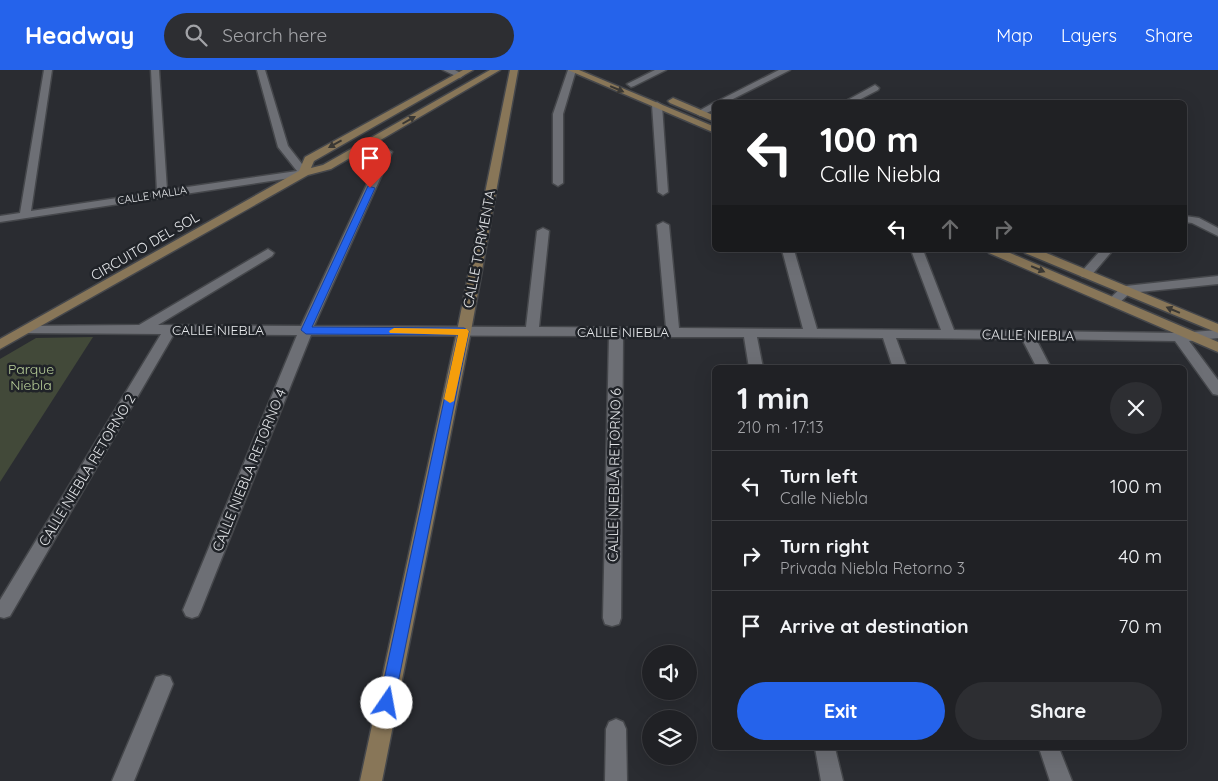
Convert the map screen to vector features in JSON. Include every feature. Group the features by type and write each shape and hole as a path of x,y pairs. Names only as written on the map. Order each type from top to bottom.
{"street":[{"path":"25,216 48,70"},
{"path":"155,70 162,193"},
{"path":"261,70 283,147 304,173"},
{"path":"447,70 460,75"},
{"name":"CIRCUITO DEL SOL","path":"304,173 308,159 469,70"},
{"name":"CIRCUITO DEL SOL","path":"0,345 304,173 327,167 496,70"},
{"name":"CALLE TORMENTA","path":"371,781 464,331 514,70"},
{"path":"558,183 558,114 572,70 712,118"},
{"path":"662,70 627,82 712,128"},
{"path":"725,100 786,70"},
{"path":"853,100 875,88"},
{"path":"654,97 663,192"},
{"path":"700,113 712,107"},
{"name":"CALLE NIEBLA RETORNO 4","path":"192,610 306,330 387,152"},
{"name":"CALLE MALLA","path":"0,220 162,193 304,173"},
{"path":"1187,219 1196,220 1218,233"},
{"path":"663,225 673,332"},
{"path":"532,332 543,231"},
{"path":"789,252 811,333"},
{"path":"918,252 949,334"},
{"path":"998,252 1185,336 1218,347"},
{"path":"1034,252 1218,329"},
{"path":"1086,274 1105,252"},
{"path":"142,329 268,253"},
{"path":"1112,302 1126,290 1218,280"},
{"name":"CALLE NIEBLA","path":"29,329 1185,336 1218,334"},
{"name":"CALLE NIEBLA RETORNO 2","path":"4,610 170,330"},
{"name":"CALLE NIEBLA RETORNO 6","path":"612,618 616,332"},
{"path":"750,333 755,365"},
{"path":"888,334 899,365"},
{"path":"1027,335 1042,365"},
{"path":"1185,336 1218,390"},
{"path":"123,781 163,684"},
{"path":"616,729 616,781"},
{"path":"825,750 832,781"},
{"path":"1049,750 1061,781"}],"green space":[{"name":"Parque Niebla","path":"93,337 0,482 0,359 36,338"}],"slow traffic":[{"path":"394,331 464,331 450,399"}],"route":[{"path":"370,188 306,330 464,331 387,703"}]}
